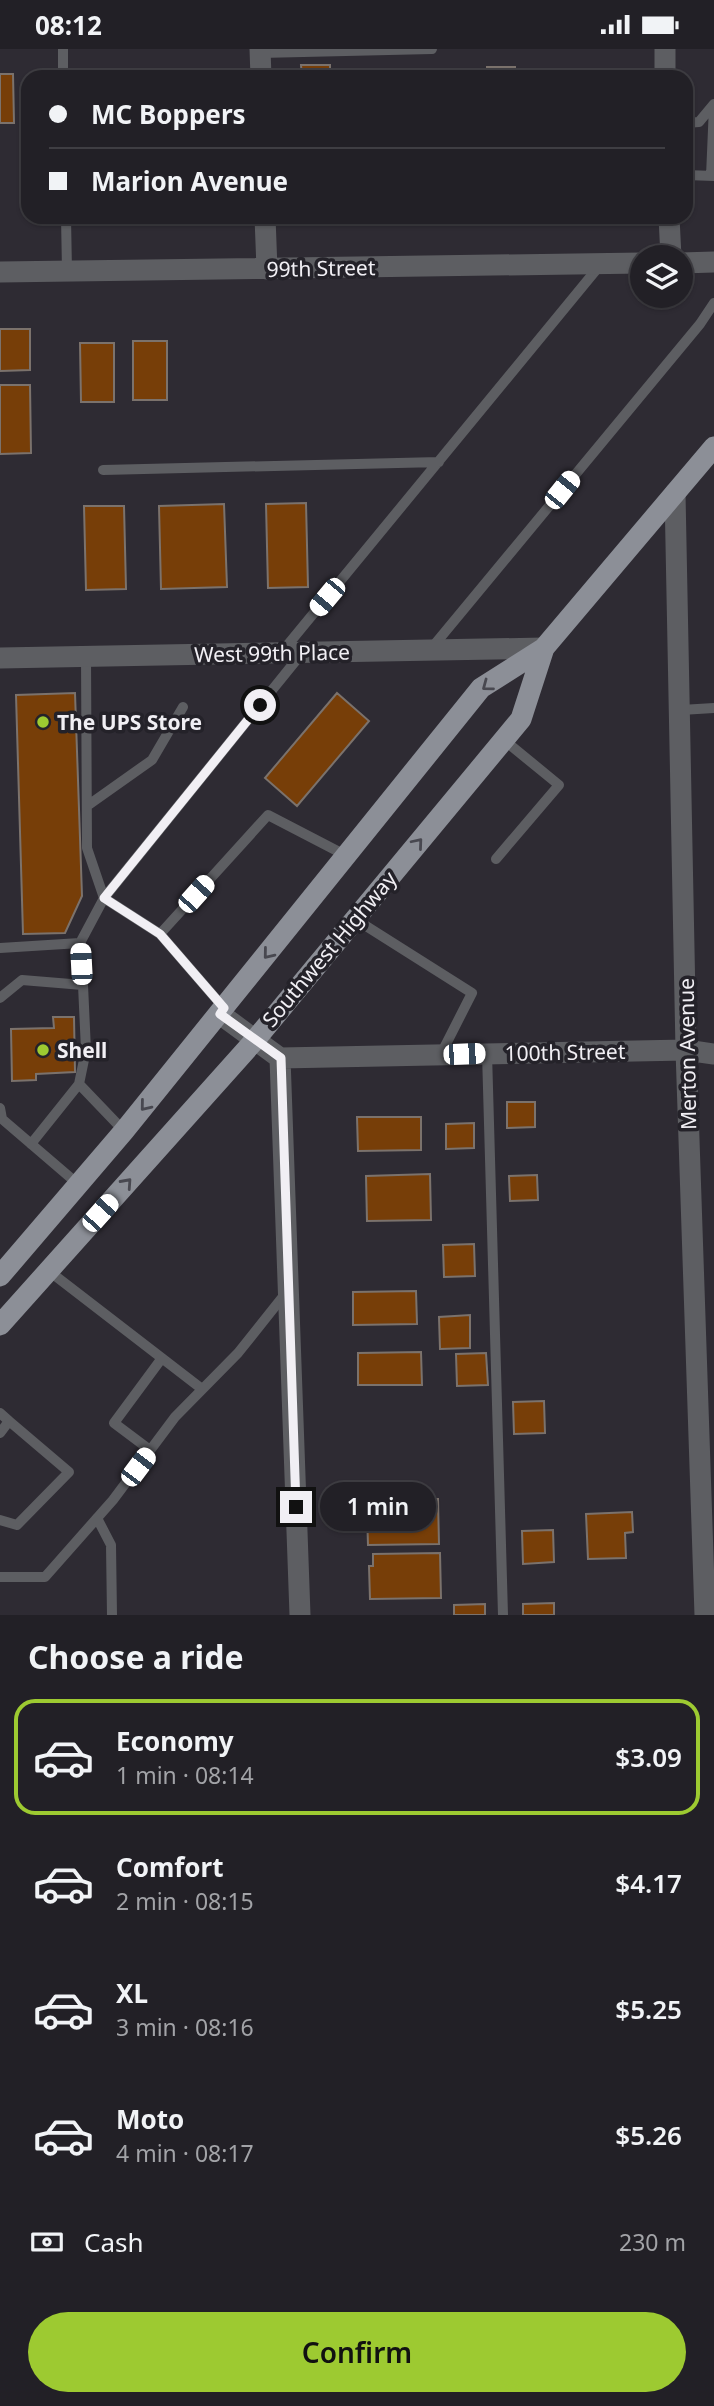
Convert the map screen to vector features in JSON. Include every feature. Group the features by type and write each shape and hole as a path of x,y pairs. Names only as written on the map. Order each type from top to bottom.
{"main road":[{"name":"Southwest Highway","path":"4,1265 79,1185 124,1131 481,688 544,648 714,447"},
{"name":"Southwest Highway","path":"0,1325 254,1040 521,719 544,648"}],"street":[{"path":"665,49 665,70"},
{"path":"260,51 261,70"},
{"path":"265,224 267,269"},
{"path":"669,224 670,245"},
{"path":"693,263 714,262"},
{"name":"99th Street","path":"0,272 630,263"},
{"name":"Merton Avenue","path":"675,493 686,1050 705,1615"},
{"name":"West 99th Place","path":"0,658 544,648"},
{"path":"222,1011 254,1040 281,1058 300,1615"},
{"name":"100th Street","path":"281,1058 686,1050 714,1055"}],"lane":[{"path":"63,49 63,70"},
{"path":"260,51 432,49"},
{"path":"693,122 699,122 714,105"},
{"path":"693,175 712,176 714,105"},
{"path":"66,224 67,271"},
{"path":"281,653 601,264"},
{"path":"430,650 700,324 714,303"},
{"path":"103,470 439,462"},
{"path":"31,1144 79,1084 86,1049 80,943 104,898 303,652"},
{"path":"86,656 88,848 104,898 160,934 222,1011"},
{"path":"87,806 152,760 183,707"},
{"path":"681,710 714,708"},
{"path":"496,859 559,785 504,740"},
{"path":"160,934 268,815 347,856"},
{"path":"355,919 472,993 441,1054"},
{"path":"0,948 80,943"},
{"path":"0,998 22,980 83,985"},
{"path":"487,1053 503,1615"},
{"path":"79,1084 124,1131"},
{"path":"0,1108 2,1119 79,1185"},
{"path":"49,1271 202,1389"},
{"path":"0,1577 45,1577 97,1518 175,1417 238,1353 289,1290"},
{"path":"150,1450 114,1423 162,1358"},
{"path":"0,1433 4,1417 69,1472 17,1525 0,1520"},
{"path":"97,1518 111,1545 112,1615"}],"building":[{"path":"301,65 330,65 330,70 301,70"},
{"path":"487,67 515,67 515,70 487,70"},
{"path":"0,74 13,74 14,123 0,123"},
{"path":"0,329 30,329 30,370 0,371"},
{"path":"133,341 167,341 167,400 133,400"},
{"path":"80,343 114,343 114,402 81,402"},
{"path":"0,385 30,385 31,453 0,454"},
{"path":"306,503 308,587 268,588 266,504"},
{"path":"224,504 227,587 161,589 159,506"},
{"path":"84,506 124,506 126,589 86,590"},
{"path":"75,693 82,896 65,933 23,934 16,695"},
{"path":"337,693 369,721 297,806 265,778"},
{"name":"Shell","path":"53,1017 74,1017 75,1072 36,1074 36,1080 12,1081 11,1029 54,1028"},
{"path":"507,1102 535,1102 535,1127 507,1128"},
{"path":"357,1117 421,1117 421,1150 358,1151"},
{"path":"474,1123 474,1148 446,1149 446,1124"},
{"path":"430,1174 431,1220 367,1221 366,1176"},
{"path":"537,1175 538,1200 510,1201 509,1176"},
{"path":"474,1244 475,1276 444,1277 443,1245"},
{"path":"416,1291 417,1324 353,1325 353,1292"},
{"path":"470,1315 470,1348 440,1349 439,1317"},
{"path":"421,1352 422,1385 358,1385 358,1353"},
{"path":"486,1353 488,1385 457,1386 456,1354"},
{"path":"544,1401 545,1433 514,1434 513,1402"},
{"path":"438,1499 439,1544 368,1545 367,1512 371,1512 371,1500"},
{"path":"632,1512 633,1532 625,1533 626,1558 588,1559 586,1514"},
{"path":"553,1530 554,1562 523,1564 522,1531"},
{"path":"440,1553 441,1598 370,1599 369,1566 373,1566 373,1554"},
{"path":"554,1603 554,1615 523,1615 523,1604"},
{"path":"485,1604 485,1615 454,1615 454,1605"}],"place":[{"name":"The UPS Store","path":"43,722"},
{"name":"Shell","path":"43,1050"}],"route":[{"path":"260,705 104,898 160,934 224,1008 220,1014 281,1058 296,1507"}]}
